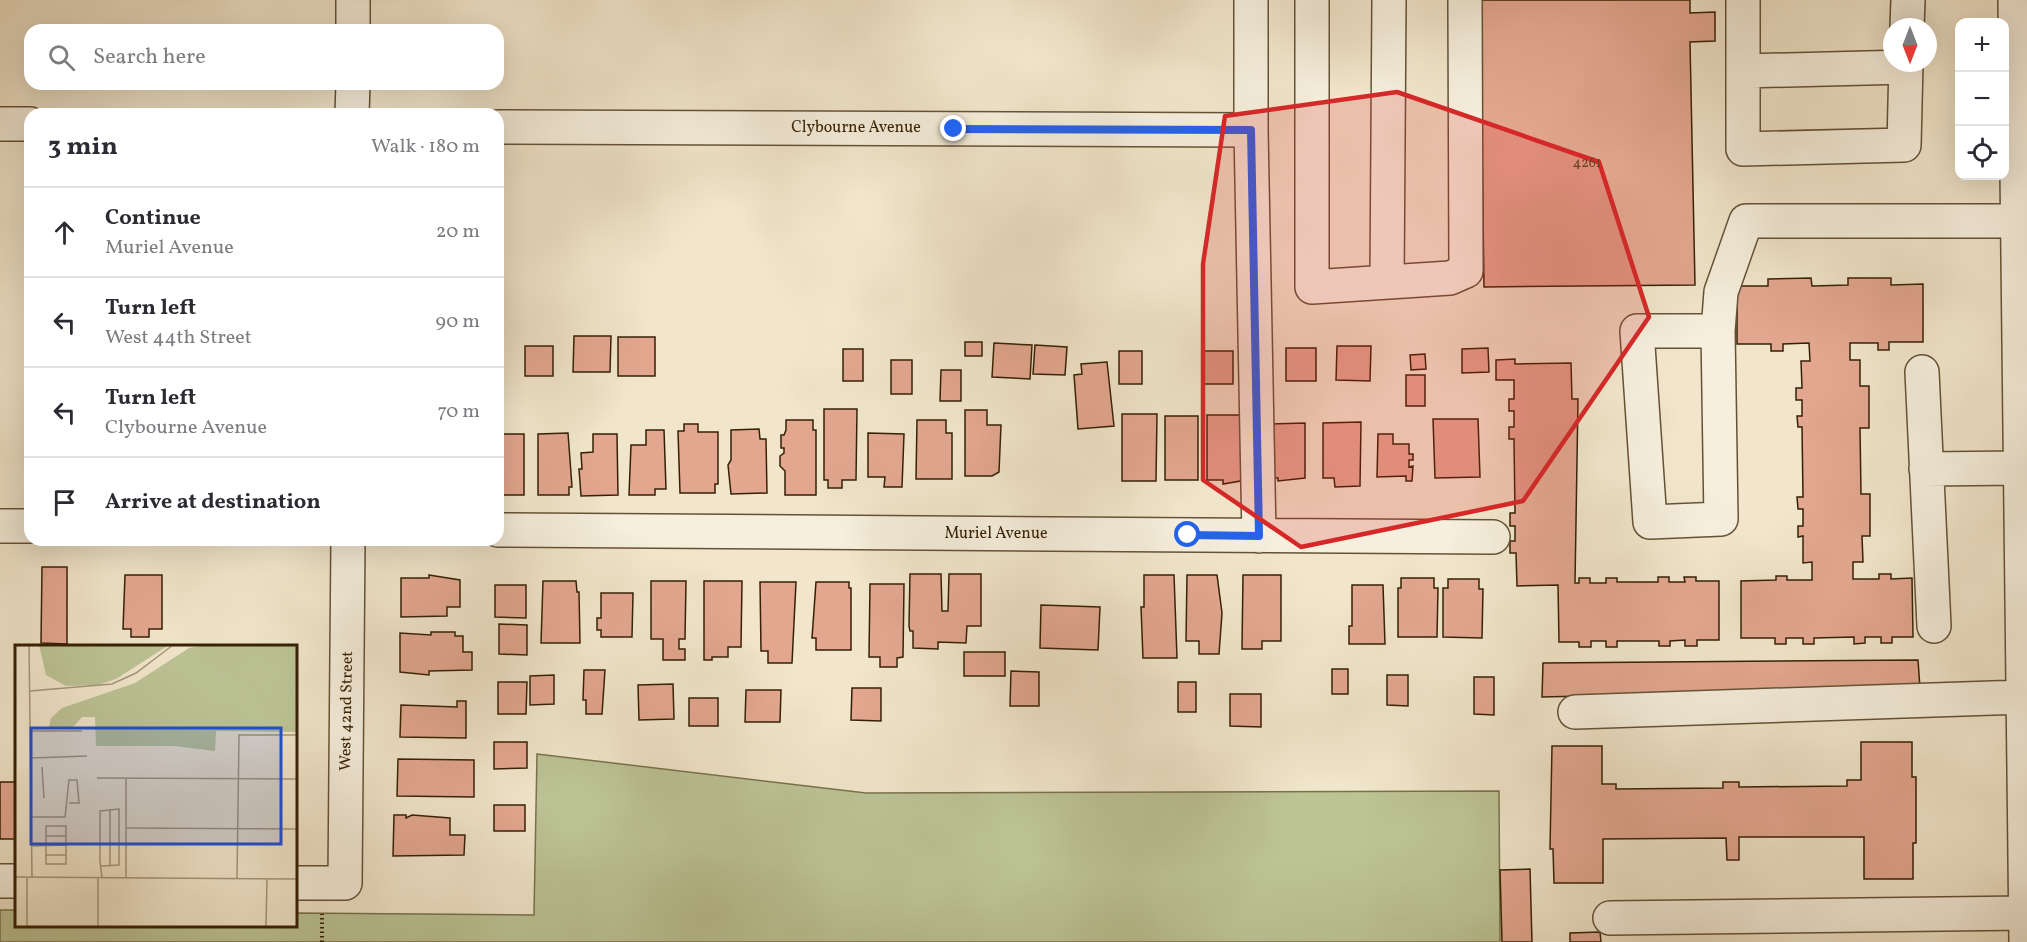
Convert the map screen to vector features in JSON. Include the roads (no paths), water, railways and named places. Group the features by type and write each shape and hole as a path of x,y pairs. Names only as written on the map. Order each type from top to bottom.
{"street":[{"path":"353,0 353,24"},
{"path":"1251,0 1251,130 1259,536"},
{"path":"1312,0 1312,287 1450,278 1466,271 1465,0"},
{"path":"1387,282 1389,0"},
{"path":"1743,0 1743,149 1904,145 1906,72"},
{"path":"1907,18 1908,0"},
{"path":"1610,918 2026,928 2018,221 2021,38 2016,0"},
{"path":"1743,71 1883,66"},
{"path":"352,108 353,90"},
{"path":"0,124 24,124"},
{"name":"Clybourne Avenue","path":"504,127 1251,130"},
{"path":"1718,331 1637,331 1650,522 1720,519 1718,331 1721,292 1746,221 2018,221"},
{"path":"1922,372 1934,626"},
{"path":"1926,469 2020,468"},
{"path":"0,526 24,526"},
{"name":"Muriel Avenue","path":"504,530 1493,537"},
{"name":"West 42nd Street","path":"297,883 333,893 348,546"},
{"path":"1575,712 2022,697"}]}
